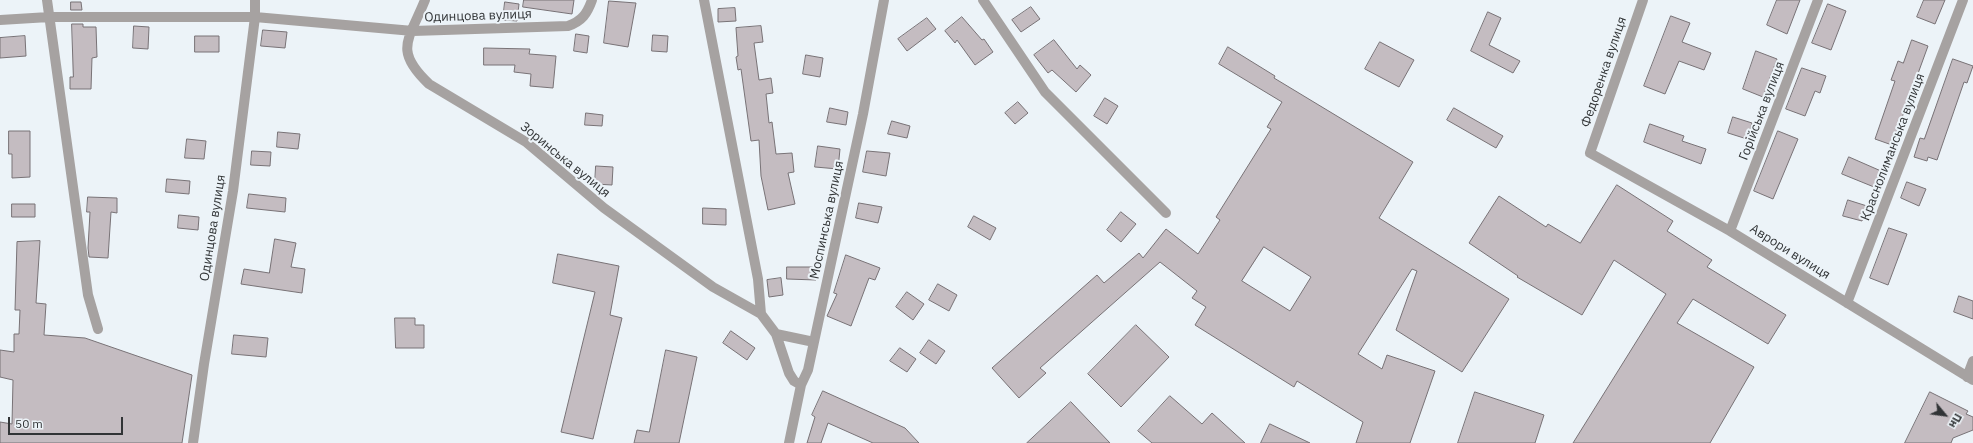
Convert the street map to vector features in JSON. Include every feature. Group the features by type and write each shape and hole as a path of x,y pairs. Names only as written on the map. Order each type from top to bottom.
{"street":[{"path":"47,0 88,295 98,329"},
{"name":"Одинцова вулиця","path":"193,443 204,364 233,191 255,17 255,0"},
{"name":"Зоринська вулиця","path":"425,0 408,42 406,52 419,74 429,84 526,142 610,213 713,286 760,314 776,334 794,381 801,385"},
{"name":"Одинцова вулиця","path":"0,20 49,17 255,17 413,31 568,26 579,22 587,12 592,0"},
{"path":"704,0 758,279 760,314"},
{"name":"Моспинська вулиця","path":"789,443 801,385 808,370 863,114 884,0"},
{"path":"984,0 1045,92 1166,213"},
{"name":"Федоренка вулиця","path":"1590,154 1643,0"},
{"name":"Горійська вулиця","path":"1730,231 1818,0"},
{"name":"Краснолиманська вулиця","path":"1847,303 1964,0"},
{"name":"Аврори вулиця","path":"1590,154 1730,231 1970,378"},
{"path":"776,334 814,342"},
{"path":"1970,378 1973,360"}],"building":[{"path":"524,0 574,0 572,14 523,7"},
{"path":"1777,0 1800,0 1787,34 1767,25"},
{"path":"1924,0 1945,0 1935,24 1917,17"},
{"path":"609,1 636,3 628,47 604,43"},
{"path":"71,2 81,2 82,10 71,10"},
{"path":"505,2 519,4 517,21 503,20"},
{"path":"1828,4 1846,11 1831,50 1812,43"},
{"path":"1031,7 1040,19 1021,32 1012,20"},
{"path":"735,8 736,21 718,22 718,9"},
{"path":"1488,12 1501,18 1489,45 1520,61 1513,73 1471,51"},
{"path":"1671,16 1690,23 1682,42 1711,53 1704,70 1679,61 1665,94 1644,86"},
{"path":"962,17 982,40 984,39 993,52 975,65 957,40 955,43 945,31"},
{"path":"927,18 936,29 907,51 898,39"},
{"path":"72,24 83,24 83,27 96,27 97,57 92,58 91,89 70,89 70,77 73,77"},
{"path":"134,26 149,27 148,49 133,48"},
{"path":"761,26 763,42 754,43 759,80 771,78 773,93 766,94 769,123 772,122 776,154 792,153 794,172 788,173 795,204 768,210 761,176 759,140 751,141 741,69 738,70 736,57 738,56 736,28"},
{"path":"263,30 287,32 285,48 261,46"},
{"path":"576,34 589,36 587,53 574,51"},
{"path":"653,35 668,36 667,52 652,51"},
{"path":"25,36 26,56 0,58 0,38"},
{"path":"195,36 219,36 219,52 195,52"},
{"path":"1054,40 1077,69 1080,65 1091,75 1076,92 1052,70 1048,73 1034,55"},
{"path":"1912,40 1928,46 1892,145 1875,139 1895,81 1891,80 1898,61 1903,63"},
{"path":"1380,42 1414,60 1399,87 1365,69"},
{"path":"1228,47 1275,76 1274,78 1413,162 1379,218 1509,299 1462,372 1396,330 1417,271 1412,269 1358,354 1382,369 1387,355 1435,371 1410,443 1356,443 1363,422 1297,381 1294,387 1195,325 1206,307 1192,298 1197,291 1160,262 1040,368 1046,373 1019,398 992,368 1097,275 1104,283 1139,253 1143,258 1166,229 1198,254 1220,220 1216,217 1271,129 1267,127 1282,102 1219,64","holes":["1264,247 1311,277 1290,311 1242,281"]},
{"path":"484,48 530,49 529,54 556,56 553,88 530,86 531,74 514,72 515,65 484,65"},
{"path":"1756,51 1777,59 1763,97 1743,89"},
{"path":"806,55 823,58 820,77 803,74"},
{"path":"1953,59 1973,66 1967,83 1964,82 1937,160 1928,157 1927,161 1914,157 1920,138 1924,139"},
{"path":"1802,68 1826,76 1820,93 1815,91 1805,116 1786,109"},
{"path":"1105,98 1118,106 1107,124 1094,116"},
{"path":"1018,102 1028,113 1015,124 1005,113"},
{"path":"830,108 848,112 846,125 827,122"},
{"path":"1454,108 1503,136 1496,148 1447,120"},
{"path":"586,113 603,115 602,126 585,125"},
{"path":"1733,117 1752,123 1747,139 1728,133"},
{"path":"892,121 910,126 907,138 888,134"},
{"path":"1650,124 1684,136 1682,141 1706,149 1701,164 1644,142"},
{"path":"9,131 30,131 30,177 12,178 12,154 9,154"},
{"path":"1778,131 1798,139 1773,199 1754,191"},
{"path":"278,132 300,134 298,149 277,147"},
{"path":"187,139 206,141 204,159 185,158"},
{"path":"818,146 840,149 838,169 815,167"},
{"path":"252,151 271,152 270,166 251,165"},
{"path":"867,151 890,153 886,176 863,172"},
{"path":"1849,157 1881,171 1874,187 1842,174"},
{"path":"596,166 613,167 612,185 595,184"},
{"path":"167,179 190,181 189,194 166,192"},
{"path":"1907,182 1926,189 1919,206 1901,198"},
{"path":"1617,185 1673,221 1667,231 1712,260 1707,267 1786,315 1768,344 1693,299 1677,323 1754,367 1710,443 1573,443 1666,294 1614,260 1582,315 1517,277 1518,276 1469,243 1499,196 1546,227 1548,224 1580,243"},
{"path":"249,194 286,198 285,212 247,208"},
{"path":"88,197 117,198 117,213 111,212 108,258 89,257 90,212 87,212"},
{"path":"1848,200 1867,206 1862,221 1843,216"},
{"path":"859,203 882,207 878,223 856,218"},
{"path":"12,204 35,204 35,217 12,217"},
{"path":"703,208 726,209 726,225 703,224"},
{"path":"1121,212 1136,224 1121,242 1107,230"},
{"path":"179,215 199,217 198,230 178,228"},
{"path":"974,216 996,228 990,240 968,227"},
{"path":"1889,228 1907,234 1888,285 1870,278"},
{"path":"275,239 296,243 291,267 305,269 302,293 241,284 244,269 269,273"},
{"path":"40,241 36,303 46,304 44,335 85,338 192,375 182,443 0,443 0,422 12,424 13,380 0,377 0,350 14,352 14,334 19,334 20,310 15,310 17,242"},
{"path":"558,254 619,266 610,315 622,318 593,439 561,432 595,292 553,283"},
{"path":"846,255 880,268 875,280 869,278 851,326 827,316 837,294 834,293"},
{"path":"787,267 817,267 816,280 787,279"},
{"path":"781,278 783,295 769,297 767,280"},
{"path":"938,284 957,295 949,311 929,300"},
{"path":"907,292 924,304 913,320 896,307"},
{"path":"1959,296 1973,301 1973,319 1954,312"},
{"path":"395,318 415,318 415,325 424,325 424,348 396,348"},
{"path":"1136,325 1169,357 1121,407 1088,374"},
{"path":"731,331 755,348 747,360 723,343"},
{"path":"234,335 268,338 266,357 232,354"},
{"path":"929,340 945,351 936,364 920,353"},
{"path":"900,348 916,359 907,372 890,361"},
{"path":"666,350 697,357 679,443 634,443 637,430 649,432"},
{"path":"823,391 905,428 919,443 873,443 828,423 821,443 807,443 815,417 812,415"},
{"path":"1475,392 1544,415 1535,443 1458,443"},
{"path":"1930,392 1968,411 1966,414 1973,417 1973,430 1953,438 1951,443 1905,443"},
{"path":"1170,396 1202,424 1212,413 1245,443 1152,443 1138,431"},
{"path":"1071,402 1110,443 1027,443"},
{"path":"1270,424 1310,443 1261,443"}]}
